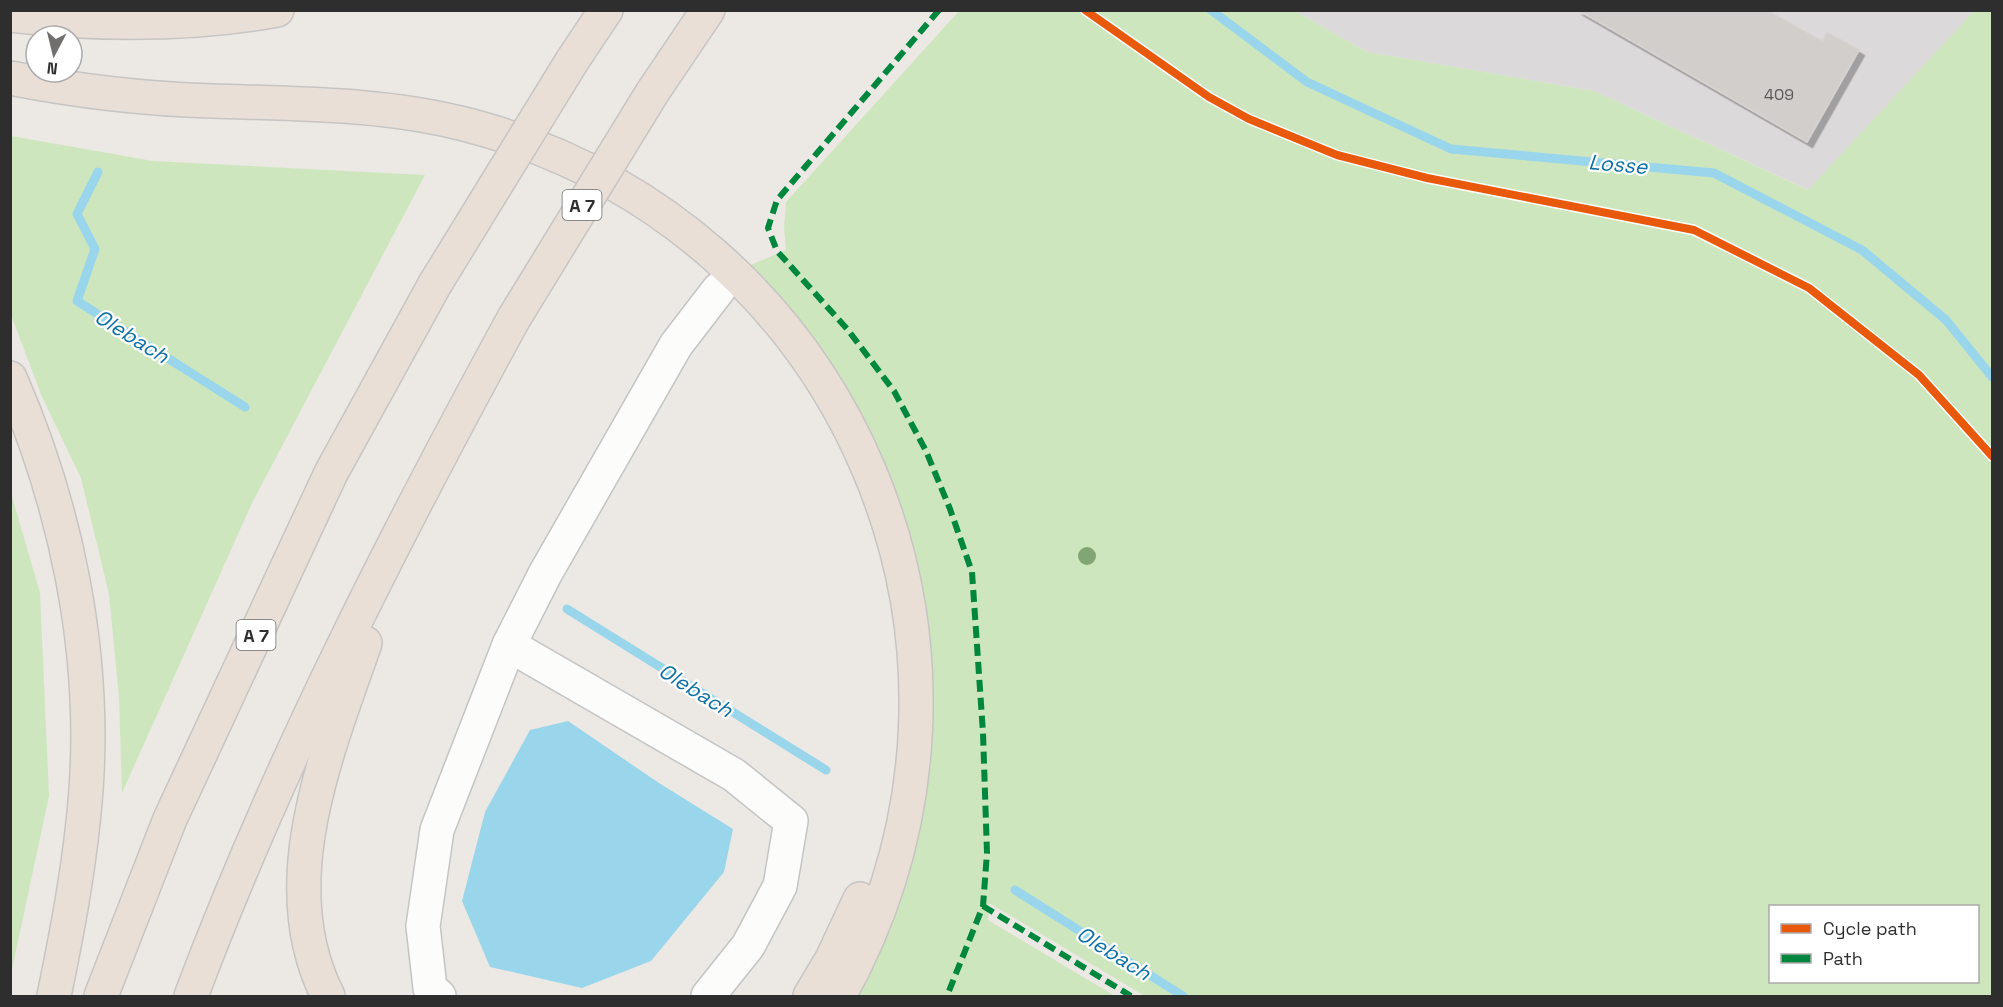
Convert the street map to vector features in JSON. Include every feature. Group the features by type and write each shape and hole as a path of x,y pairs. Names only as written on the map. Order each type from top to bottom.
{"highway":[{"path":"10,15 111,22 187,21 277,10"},
{"name":"A 7","path":"101,996 170,819 331,473 435,284 572,61 606,10"},
{"name":"A 7","path":"190,996 253,841 316,703 414,502 514,318 652,93 708,10"},
{"path":"10,78 69,90 130,96 315,103 364,108 428,117 497,134 563,159 609,181 652,207 731,270 767,307 799,346 828,388 861,451 891,526 912,625 917,726 913,777 904,826 892,876 875,923 839,996"},
{"path":"10,101 66,111 128,118 362,129 462,146 509,160 598,200 679,254 719,289 781,359 809,400 833,442 854,487 870,533 891,628 895,676 895,725 883,822 855,915 810,996"},
{"path":"10,378 33,431 61,524 77,603 85,665 88,730 86,790 79,859 54,996"},
{"path":"328,996 308,945 304,908 305,864 311,818 321,772 414,502"}],"lane":[{"path":"439,996 430,988 423,926 436,830 509,645 545,573 676,345 719,289"},
{"path":"509,645 734,775 791,821 780,886 748,946 708,996"}],"shaded area":[{"path":"1295,11 1974,11 1809,190 1594,91 1367,52"}],"green space":[{"path":"959,11 1295,11 1367,52 1594,91 1808,190 1974,11 1992,11 1992,996 1145,996 989,903 988,920 1115,996 858,996 887,937 908,879 923,808 929,738 912,572 746,267 786,250 784,228 786,202"},
{"path":"11,136 153,161 425,175 252,503 122,793 119,698 109,594 81,478 42,397 11,315"},
{"path":"11,493 40,593 49,796 11,974"}],"water":[{"path":"568,721 659,783 733,829 724,872 651,961 582,988 490,967 462,901 485,812 530,730"}],"building":[{"path":"1578,10 1767,10 1822,41 1827,32 1859,50 1807,142"}],"waterway":[{"name":"Losse","path":"1211,10 1307,82 1451,149 1714,173 1862,250 1946,320 1992,377"},
{"name":"Olebach","path":"98,172 77,214 95,249 77,301 245,407"},
{"name":"Olebach","path":"567,609 826,770"},
{"name":"Olebach","path":"1015,890 1183,996"}],"marked path":[{"path":"939,10 777,200 768,228 777,251 848,330 894,391 926,451 950,509 972,572 983,733 987,853 983,906 947,996"},
{"path":"983,906 1131,996"}],"cycle path":[{"path":"1085,10 1209,97 1249,119 1337,155 1427,178 1694,230 1809,288 1919,375 1992,456"}]}
